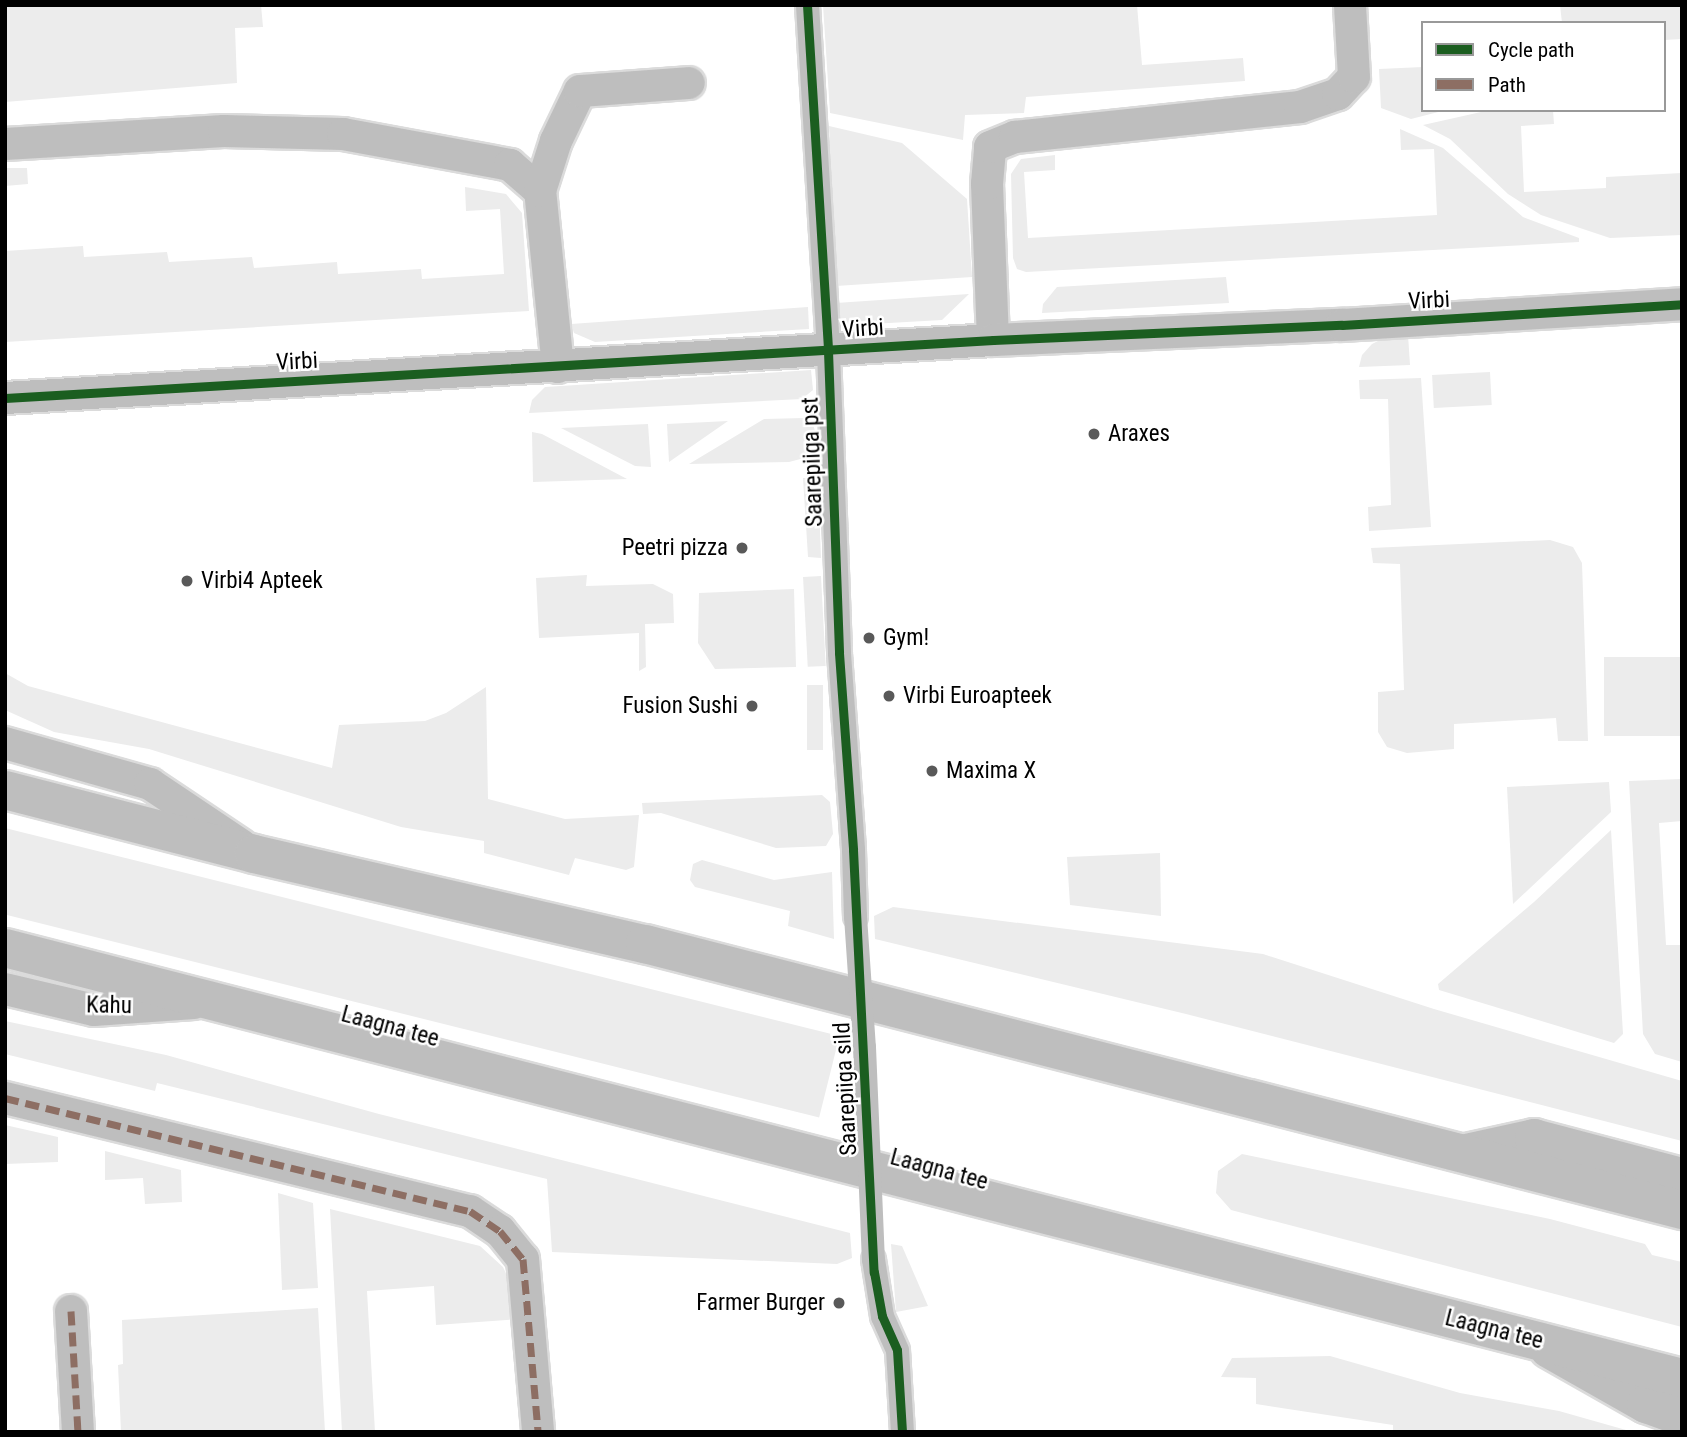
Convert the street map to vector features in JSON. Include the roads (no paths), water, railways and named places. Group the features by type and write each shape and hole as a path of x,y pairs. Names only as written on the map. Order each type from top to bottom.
{"main road":[{"path":"5,790 254,854 645,944 1682,1210"},
{"name":"Laagna tee","path":"5,948 1065,1223 1682,1378"},
{"path":"1466,1153 1534,1138 1682,1177"},
{"path":"1532,1339 1646,1404 1682,1417"}],"street":[{"name":"Saarepiiga pst","path":"807,5 828,351 839,653 855,916"},
{"path":"993,341 988,184 990,147 1015,137 1300,107 1338,94 1354,77 1350,5"},
{"path":"558,366 540,191 556,141 580,90 689,83"},
{"path":"5,144 224,131 342,134 510,165 540,191"},
{"name":"Virbi","path":"5,398 1682,304"},
{"path":"5,743 150,784 254,854"},
{"name":"Saarepiiga sild","path":"855,916 864,1047 873,1259 882,1316 897,1350 902,1432"},
{"name":"Kahu","path":"5,989 94,1010 215,1002"},
{"path":"5,1098 470,1211 500,1231 523,1259 538,1432"},
{"path":"71,1311 78,1432"}],"place":[{"name":"Araxes","path":"1094,434"},
{"name":"Peetri pizza","path":"742,548"},
{"name":"Virbi4 Apteek","path":"187,581"},
{"name":"Gym!","path":"869,638"},
{"name":"Virbi Euroapteek","path":"889,696"},
{"name":"Fusion Sushi","path":"752,706"},
{"name":"Maxima X","path":"932,771"},
{"name":"Farmer Burger","path":"839,1303"}]}
